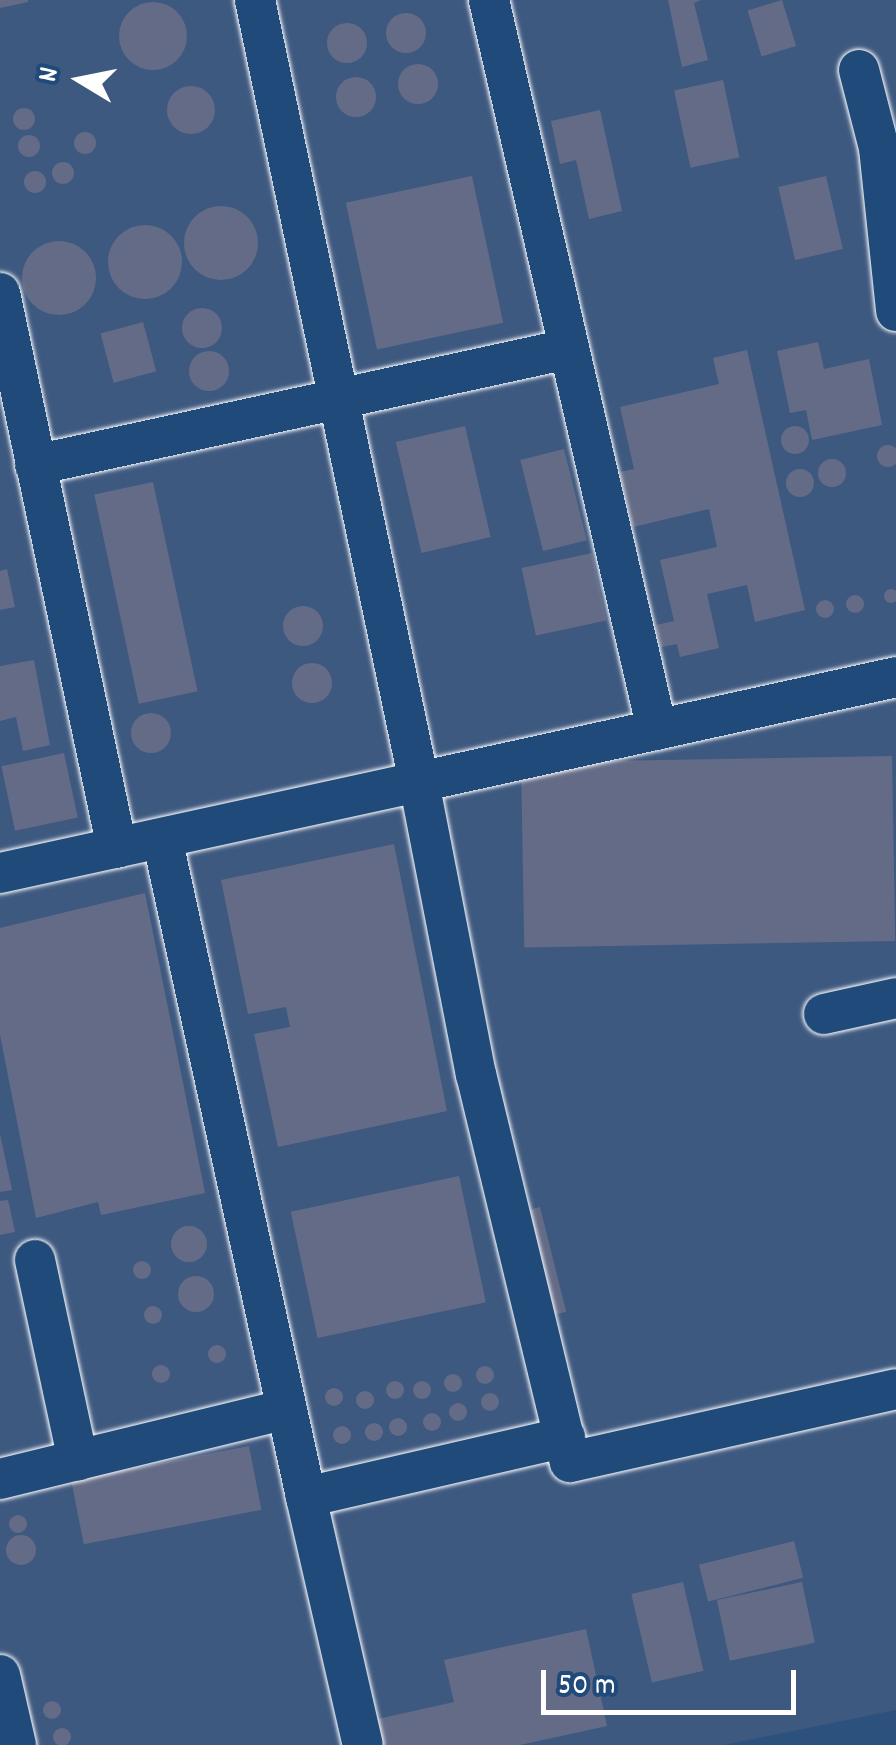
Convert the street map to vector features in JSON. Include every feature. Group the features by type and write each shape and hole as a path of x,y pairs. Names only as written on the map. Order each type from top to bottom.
{"lane":[{"path":"255,0 476,1074 570,1462 896,1388"},
{"path":"489,0 657,730"},
{"path":"859,70 879,148 896,311"},
{"path":"0,293 117,848"},
{"path":"35,465 568,349"},
{"path":"0,873 896,678"},
{"path":"162,838 363,1745"},
{"path":"824,1014 896,998"},
{"path":"34,1260 78,1460"},
{"path":"0,1480 287,1408"},
{"path":"306,1497 564,1437"},
{"path":"0,1674 16,1745"}],"shaded area":[{"path":"0,0 896,0 896,1710 724,1745 0,1745"}],"building":[{"path":"0,0 28,0 28,2 0,8"},
{"path":"668,0 701,0 694,3 708,60 682,67"},
{"path":"782,0 796,46 762,56 748,11"},
{"path":"153,2 166,4 177,12 185,23 185,49 177,60 166,68 153,70 140,68 129,60 121,49 119,36 121,23 129,12 140,4"},
{"path":"406,13 420,19 426,33 420,47 406,53 392,47 386,33 392,19"},
{"path":"347,23 361,29 367,43 361,57 347,63 333,57 327,43 333,29"},
{"path":"418,64 432,70 438,84 432,98 418,104 404,98 398,84 404,70"},
{"path":"356,77 370,83 376,97 370,111 356,117 342,111 336,97 342,83"},
{"path":"723,80 739,157 691,168 674,90"},
{"path":"191,86 208,93 215,110 208,127 191,134 174,127 167,110 174,93"},
{"path":"24,108 32,111 32,127 24,130 16,127 13,119 16,111"},
{"path":"600,110 622,211 589,219 576,160 560,164 551,121"},
{"path":"85,132 93,135 93,151 85,154 77,151 74,143 77,135"},
{"path":"29,135 37,138 37,154 29,157 21,154 18,146 21,138"},
{"path":"63,162 71,165 71,181 63,184 55,181 52,173 55,165"},
{"path":"35,171 43,174 43,190 35,193 27,190 24,182 27,174"},
{"path":"472,176 503,323 377,350 346,203"},
{"path":"826,176 843,249 795,260 778,187"},
{"path":"221,206 247,217 258,243 247,269 221,280 195,269 184,243 195,217"},
{"path":"145,225 171,236 182,262 171,288 145,299 119,288 108,262 119,236"},
{"path":"59,241 85,252 96,278 85,304 59,315 33,304 22,278 33,252"},
{"path":"202,308 216,314 222,328 216,342 202,348 188,342 182,328 188,314"},
{"path":"143,322 156,371 114,383 100,333"},
{"path":"818,342 824,369 869,359 882,425 812,440 806,410 790,413 777,351"},
{"path":"747,350 805,610 755,622 747,585 707,594 719,648 680,657 677,644 661,647 656,625 674,621 660,560 717,547 709,509 633,527 620,472 634,469 620,407 719,384 713,358"},
{"path":"209,351 223,357 229,371 223,385 209,391 195,385 189,371 195,357"},
{"path":"465,426 491,537 421,553 396,442"},
{"path":"795,426 805,430 809,440 805,450 795,454 785,450 781,440 785,430"},
{"path":"888,445 896,448 896,464 888,467 880,464 877,456 880,448"},
{"path":"564,449 587,540 543,551 520,460"},
{"path":"832,459 842,463 846,473 842,483 832,487 822,483 818,473 822,463"},
{"path":"800,469 810,473 814,483 810,493 800,497 790,493 786,483 790,473"},
{"path":"153,482 197,691 139,704 94,494"},
{"path":"592,553 606,620 536,635 522,568"},
{"path":"7,569 15,607 0,610 0,571"},
{"path":"891,589 898,596 891,603 884,596"},
{"path":"855,595 864,604 855,613 846,604"},
{"path":"825,600 834,609 825,618 816,609"},
{"path":"303,606 317,612 323,626 317,640 303,646 289,640 283,626 289,612"},
{"path":"34,660 50,745 23,751 16,717 0,721 0,666"},
{"path":"312,663 326,669 332,683 326,697 312,703 298,697 292,683 298,669"},
{"path":"151,713 165,719 171,733 165,747 151,753 137,747 131,733 137,719"},
{"path":"64,753 78,818 15,831 1,766"},
{"path":"892,756 895,941 524,947 521,762"},
{"path":"394,844 447,1111 278,1147 254,1034 290,1027 286,1007 248,1014 221,880"},
{"path":"145,893 205,1193 101,1215 98,1202 36,1218 0,1035 0,928"},
{"path":"0,1134 12,1190 0,1192"},
{"path":"459,1176 486,1302 318,1338 291,1212"},
{"path":"8,1200 15,1232 0,1235 0,1201"},
{"path":"540,1207 566,1312 538,1319 512,1214"},
{"path":"189,1226 202,1231 207,1244 202,1257 189,1262 176,1257 171,1244 176,1231"},
{"path":"142,1261 151,1270 142,1279 133,1270"},
{"path":"196,1276 208,1282 214,1294 208,1306 196,1312 184,1306 178,1294 184,1282"},
{"path":"153,1306 162,1315 153,1324 144,1315"},
{"path":"217,1345 226,1354 217,1363 208,1354"},
{"path":"161,1365 170,1374 161,1383 152,1374"},
{"path":"485,1366 494,1375 485,1384 476,1375"},
{"path":"453,1374 462,1383 453,1392 444,1383"},
{"path":"395,1381 404,1390 395,1399 386,1390"},
{"path":"422,1381 431,1390 422,1399 413,1390"},
{"path":"334,1388 343,1397 334,1406 325,1397"},
{"path":"365,1391 374,1400 365,1409 356,1400"},
{"path":"490,1393 499,1402 490,1411 481,1402"},
{"path":"458,1403 467,1412 458,1421 449,1412"},
{"path":"432,1413 441,1422 432,1431 423,1422"},
{"path":"398,1418 407,1427 398,1436 389,1427"},
{"path":"374,1423 383,1432 374,1441 365,1432"},
{"path":"342,1426 351,1435 342,1444 333,1435"},
{"path":"249,1446 261,1510 84,1544 71,1481"},
{"path":"18,1515 27,1524 18,1533 9,1524"},
{"path":"21,1535 32,1539 36,1550 32,1561 21,1565 10,1561 6,1550 10,1539"},
{"path":"794,1541 803,1578 708,1602 699,1565"},
{"path":"683,1582 703,1671 652,1683 631,1594"},
{"path":"802,1582 815,1643 730,1661 717,1600"},
{"path":"586,1629 607,1726 520,1745 378,1745 373,1720 454,1702 444,1660"},
{"path":"52,1701 61,1710 52,1719 43,1710"},
{"path":"62,1728 71,1737 62,1746 53,1737"}]}
